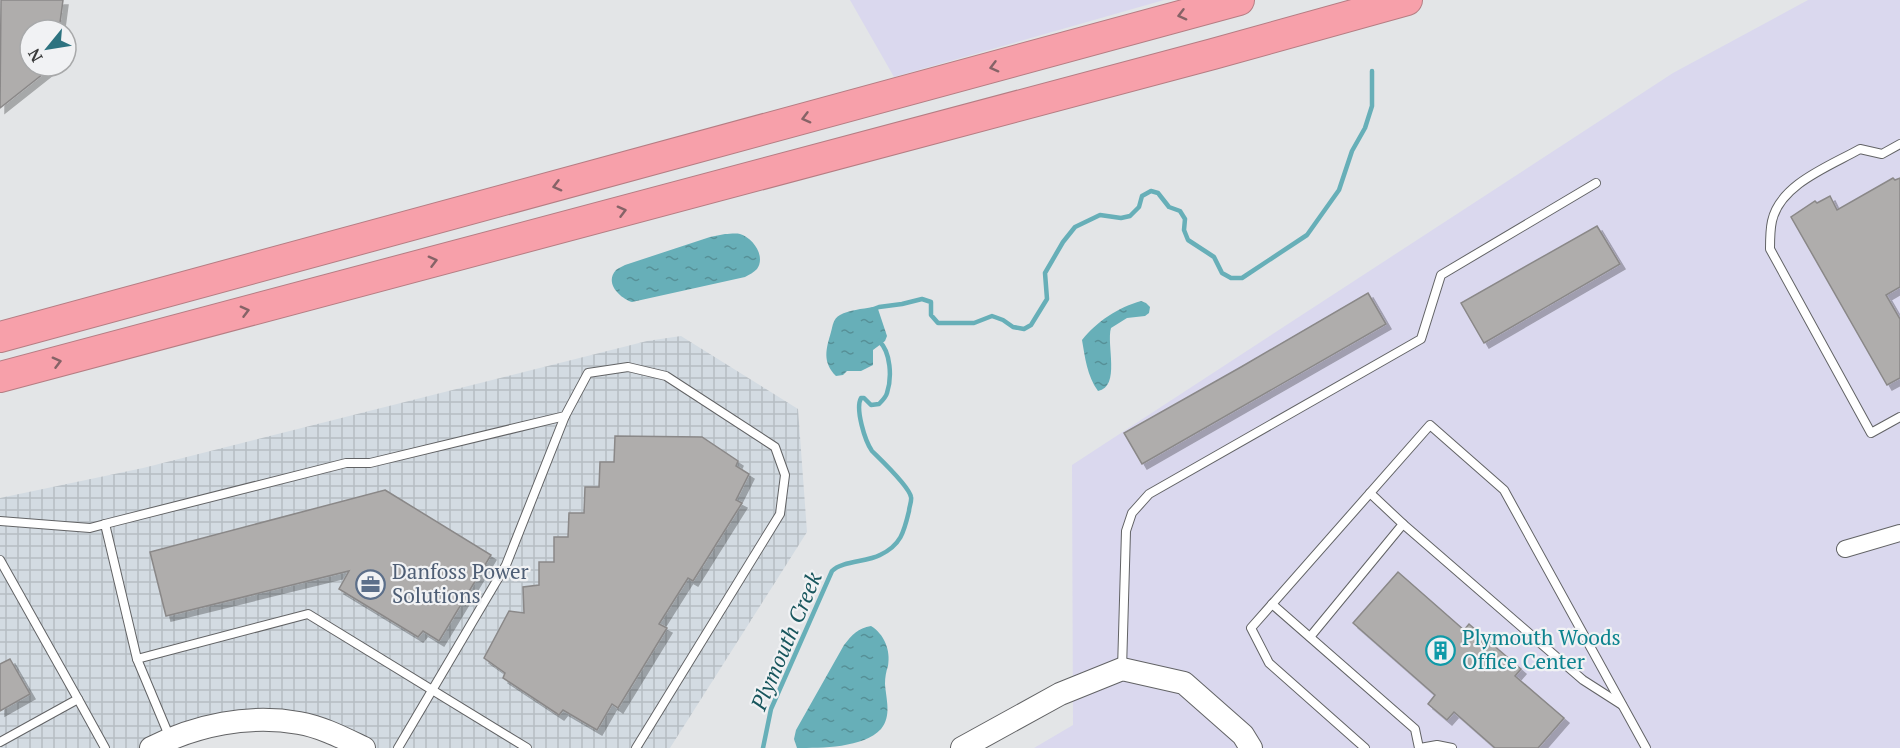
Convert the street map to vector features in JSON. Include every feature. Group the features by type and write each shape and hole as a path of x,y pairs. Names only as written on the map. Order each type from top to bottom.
{"highway":[{"path":"0,337 1239,0"},
{"path":"0,376 1201,57 1407,0"}],"street":[{"path":"1845,549 1900,533"},
{"path":"962,748 1060,694 1122,669 1184,683 1243,735 1251,748"},
{"path":"161,743 219,723 259,720 300,723 339,736 364,748"}],"lane":[{"path":"1900,144 1882,154 1860,149 1795,186 1780,201 1772,220 1770,249 1871,433 1900,417"},
{"path":"1122,669 1126,531 1132,513 1149,494 1421,339 1441,275 1596,183"},
{"path":"398,748 506,565 565,416 588,373 628,367 666,376 775,447 785,476 780,514 636,748"},
{"path":"0,521 90,528 346,463 370,463 565,416"},
{"path":"1365,748 1269,663 1251,628 1430,424 1504,490 1646,748"},
{"path":"1370,493 1583,680 1623,705"},
{"path":"105,524 137,659 161,743"},
{"path":"1310,637 1403,524"},
{"path":"0,560 105,748"},
{"path":"1272,604 1415,729 1420,748 1437,745 1452,748"},
{"path":"137,659 308,614 527,748"},
{"path":"0,742 78,699"}],"shaded area":[{"path":"850,0 1164,0 894,77"},
{"path":"1808,0 1900,0 1900,748 1034,748 1073,725 1072,465 1673,73"},
{"path":"681,336 798,409 807,532 670,748 356,748 259,720 151,748 0,748 0,498 143,468 647,341"}],"water":[{"path":"725,234 740,234 753,243 760,259 756,270 745,277 632,302 618,294 613,285 613,275 617,269 625,265"},
{"path":"1141,301 1150,307 1149,313 1145,316 1127,318 1111,328 1111,374 1105,388 1098,391 1089,373 1082,340 1109,316"},
{"path":"873,307 878,309 887,336 885,341 873,350 873,365 861,371 847,371 843,375 836,376 829,366 826,355 835,320 847,312"},
{"path":"871,626 883,638 888,654 885,684 887,713 881,729 864,740 842,746 797,748 794,739 796,730 844,645 856,632"}],"building":[{"path":"1,0 63,0 61,18 18,18 18,78 38,78 0,108"},
{"path":"1893,178 1895,180 1900,178 1900,287 1886,295 1900,319 1900,378 1887,385 1791,217 1815,201 1817,203 1830,196 1837,210"},
{"path":"1597,226 1620,264 1484,343 1461,303"},
{"path":"1368,293 1386,324 1142,464 1124,433"},
{"path":"615,436 702,437 738,461 736,466 749,474 736,500 742,503 693,581 688,578 659,624 667,628 618,708 612,704 597,730 563,710 559,715 503,678 505,673 484,658 509,611 524,613 523,587 539,585 539,562 554,562 554,537 568,537 569,513 584,513 585,487 599,487 600,462 614,462"},
{"path":"385,490 491,555 439,641 423,631 418,637 339,589 349,571 166,616 150,552"},
{"name":"Plymouth Woods Office Center","path":"1398,572 1464,630 1469,624 1521,669 1515,676 1564,718 1538,748 1495,748 1454,712 1447,720 1428,704 1435,695 1353,623"},
{"path":"10,659 30,694 0,711 0,664"}],"waterway":[{"name":"Plymouth Creek","path":"871,310 922,299 931,302 931,315 938,323 974,323 992,316 1013,327 1024,329 1031,325 1047,299 1045,273 1063,242 1075,227 1100,215 1121,218 1130,216 1139,207 1142,196 1151,191 1158,193 1169,207 1180,211 1185,219 1184,230 1188,240 1214,257 1222,273 1231,278 1242,278 1307,235 1339,190 1352,151 1365,128 1372,106 1372,71"},
{"name":"Plymouth Creek","path":"763,748 771,709 832,571 842,565 875,557 887,551 897,542 905,525 911,497 905,486 869,446 859,410 861,398 871,405 879,404 886,396 889,387 888,358 879,341"}],"place":[{"name":"Danfoss Power Solutions","path":"371,584"},
{"name":"Plymouth Woods Office Center","path":"1441,650"}]}
